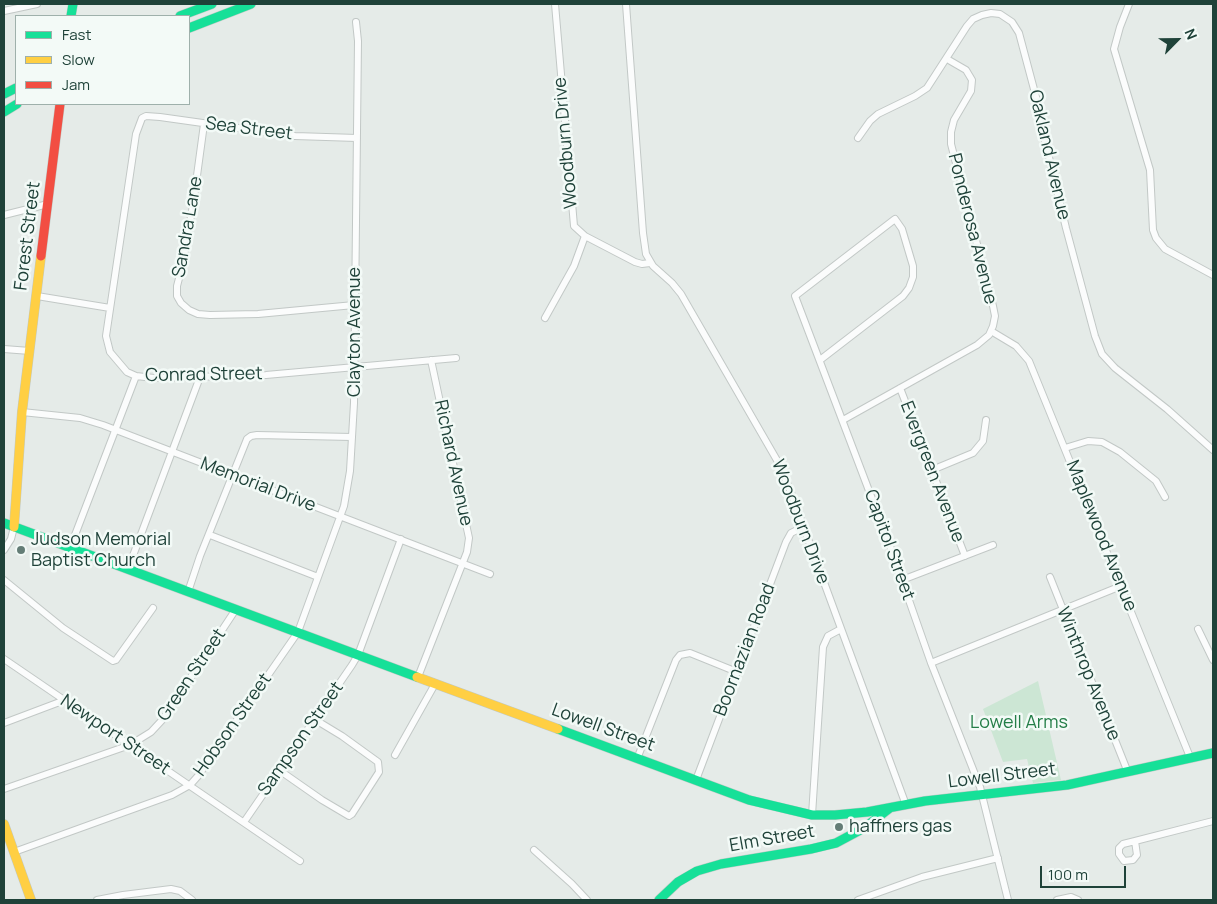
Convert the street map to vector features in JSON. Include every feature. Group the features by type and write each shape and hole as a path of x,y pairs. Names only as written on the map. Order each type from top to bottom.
{"main road":[{"path":"183,15 212,4"},
{"path":"190,28 251,4"},
{"path":"4,94 15,88"},
{"path":"4,111 15,105"},
{"name":"Forest Street","path":"14,527 22,412 60,105"},
{"name":"Lowell Street","path":"4,523 637,759 778,809 812,815 836,815 1067,784 1213,753"},
{"name":"Elm Street","path":"660,900 678,882 697,871 721,864 811,849 836,842 864,828 890,808"},
{"path":"4,824 31,900"}],"street":[{"path":"4,11 37,4"},
{"name":"Woodburn Drive","path":"555,4 574,226 585,236 635,262 642,264 650,263 672,283 681,294 772,450 804,527 906,805"},
{"path":"626,4 643,233 646,254 650,263"},
{"path":"1129,4 1114,48 1150,170 1153,230 1156,238 1165,249 1213,275"},
{"name":"Oakland Avenue","path":"858,138 874,117 927,88 967,26 977,17 991,13 1000,14 1009,19 1019,33 1039,108 1041,124 1066,228 1102,354 1115,368 1168,409 1213,450"},
{"name":"Clayton Avenue","path":"298,632 340,516 347,488 352,437 358,41 356,22"},
{"name":"Ponderosa Avenue","path":"843,420 977,345 991,331 994,321 993,306 951,144 954,120 970,92 972,80 966,70 947,59"},
{"name":"Sea Street","path":"142,118 151,116 295,136 357,138"},
{"name":"Conrad Street","path":"142,118 136,134 106,336 106,343 110,352 126,372 136,376 154,378 266,375 456,358"},
{"name":"Sandra Lane","path":"204,124 193,206 177,286 177,296 181,303 188,310 198,314 210,315 258,314 354,306"},
{"path":"4,215 48,204"},
{"name":"Capitol Street","path":"820,360 903,296 909,288 913,277 913,266 900,224 895,219 795,296 982,795 1008,900"},
{"path":"545,318 574,266 585,236"},
{"path":"37,296 110,308"},
{"name":"Maplewood Avenue","path":"991,331 1016,346 1029,360 1190,757"},
{"path":"4,348 30,351"},
{"name":"Richard Avenue","path":"418,677 468,546 468,530 431,360"},
{"path":"70,548 136,376"},
{"path":"128,569 200,377"},
{"name":"Evergreen Avenue","path":"900,388 965,556"},
{"name":"Memorial Drive","path":"22,412 80,418 115,430 490,574"},
{"path":"932,470 973,453 983,441 986,420"},
{"path":"188,592 244,446 251,436 352,437"},
{"path":"1065,448 1088,441 1102,442 1120,452 1156,481 1165,497"},
{"name":"Forest Street","path":"4,550 11,539 14,527"},
{"name":"Boornazian Road","path":"696,780 788,537 794,531 804,527"},
{"path":"210,535 318,577"},
{"name":"Sampson Street","path":"244,822 358,655 401,540"},
{"path":"902,580 994,545"},
{"name":"Winthrop Avenue","path":"1050,577 1127,770"},
{"path":"4,580 63,628 111,659 116,660 153,608"},
{"path":"931,663 1121,586"},
{"name":"Green Street","path":"4,790 130,745 147,736 164,718 236,609"},
{"path":"812,815 823,647 828,636 841,629"},
{"path":"1198,629 1213,660"},
{"name":"Hobson Street","path":"14,852 172,795 190,786 298,632"},
{"path":"637,759 680,654 690,653 737,672"},
{"name":"Newport Street","path":"4,659 300,861"},
{"path":"395,755 435,684"},
{"path":"4,723 64,700"},
{"path":"279,770 349,816 374,782 379,772 378,762 342,736 314,719"},
{"path":"1135,841 1213,821"},
{"path":"534,850 587,900"},
{"path":"858,900 922,876 998,858"},
{"path":"97,900 171,889 180,891 192,900"},
{"path":"1057,900 1068,897 1078,900"}],"green space":[{"name":"Lowell Arms","path":"1038,681 1061,780 1033,783 1027,759 1003,762 983,709"}],"traffic: fast":[{"path":"71,15 73,4"},
{"path":"183,15 212,4"},
{"path":"190,28 251,4"},
{"path":"4,94 15,88"},
{"path":"4,112 15,105"},
{"path":"4,523 417,677"},
{"path":"558,729 749,800 812,815 867,812 925,801 1067,785 1213,753"},
{"path":"659,900 678,882 697,871 721,864 836,843 864,828 890,808"}],"traffic: slow":[{"path":"14,527 22,412 41,256"},
{"path":"417,677 558,729"},
{"path":"4,824 31,900"}],"traffic: jam":[{"path":"41,256 60,105"}],"place":[{"name":"Judson Memorial Baptist Church","path":"21,550"},
{"name":"haffners gas","path":"839,827"}]}
